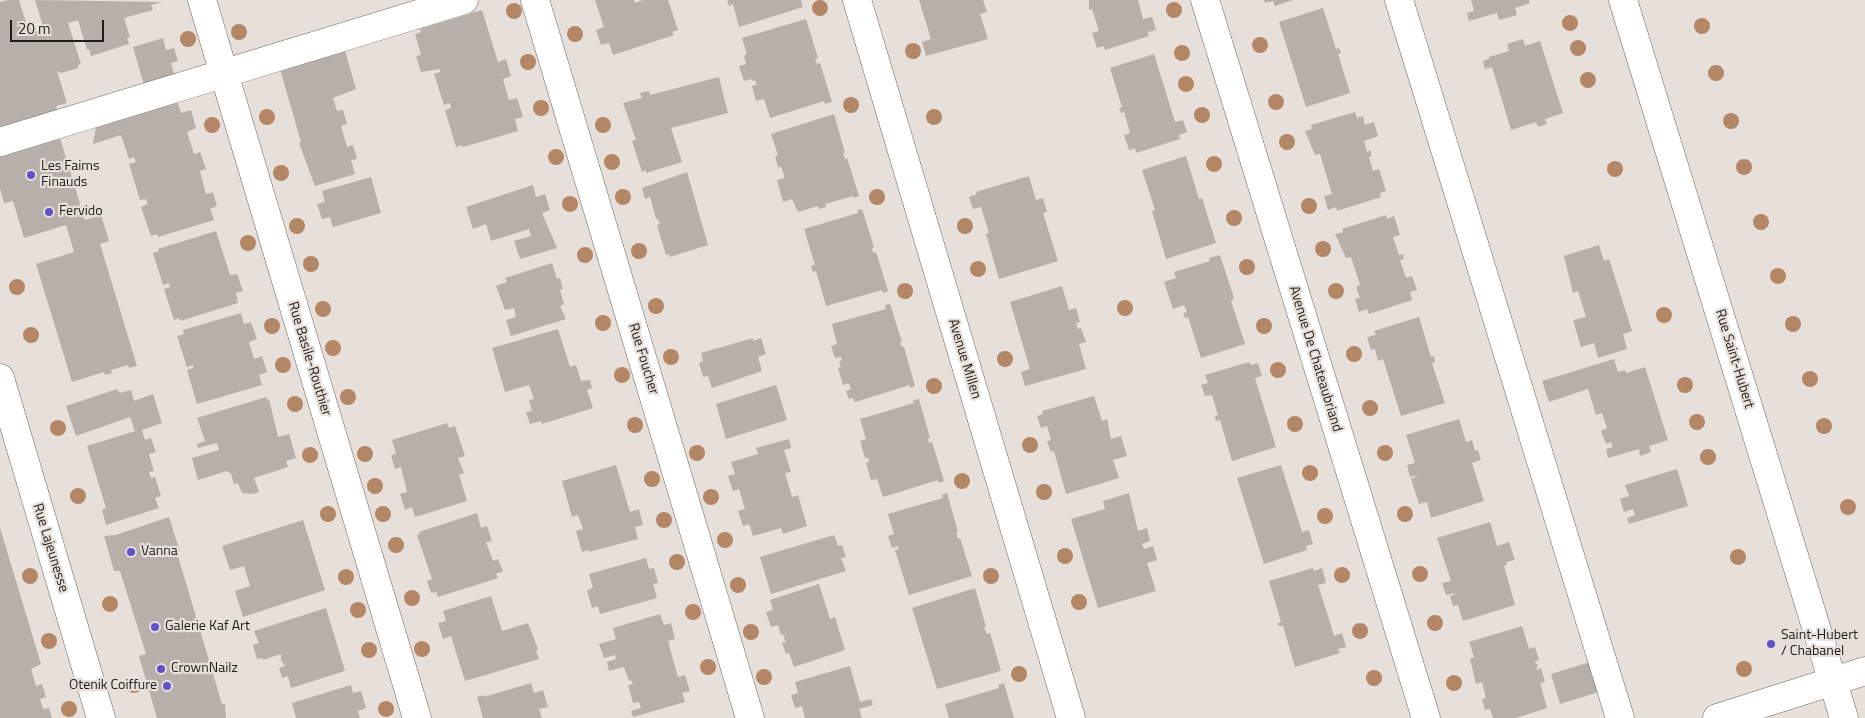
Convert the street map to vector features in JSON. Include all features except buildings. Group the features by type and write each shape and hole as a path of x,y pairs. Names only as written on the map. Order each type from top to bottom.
{"street":[{"name":"Rue Basile-Routhier","path":"202,0 417,718"},
{"path":"0,142 464,0"},
{"name":"Rue Foucher","path":"535,0 750,718"},
{"name":"Avenue Millen","path":"858,0 1071,718"},
{"name":"Avenue De Chateaubriand","path":"1206,0 1426,718"},
{"path":"1399,0 1620,718"},
{"name":"Rue Saint-Hubert","path":"1623,0 1844,718"},
{"name":"Rue Lajeunesse","path":"0,378 101,718"},
{"path":"1717,718 1865,671"}],"place":[{"name":"Les Faims Finauds","path":"31,175"},
{"name":"Fervido","path":"49,212"},
{"name":"Vanna","path":"131,552"},
{"name":"Galerie Kaf Art","path":"155,627"},
{"name":"Saint-Hubert / Chabanel","path":"1771,644"},
{"name":"CrownNailz","path":"161,669"},
{"name":"Otenik Coiffure","path":"167,686"}]}
